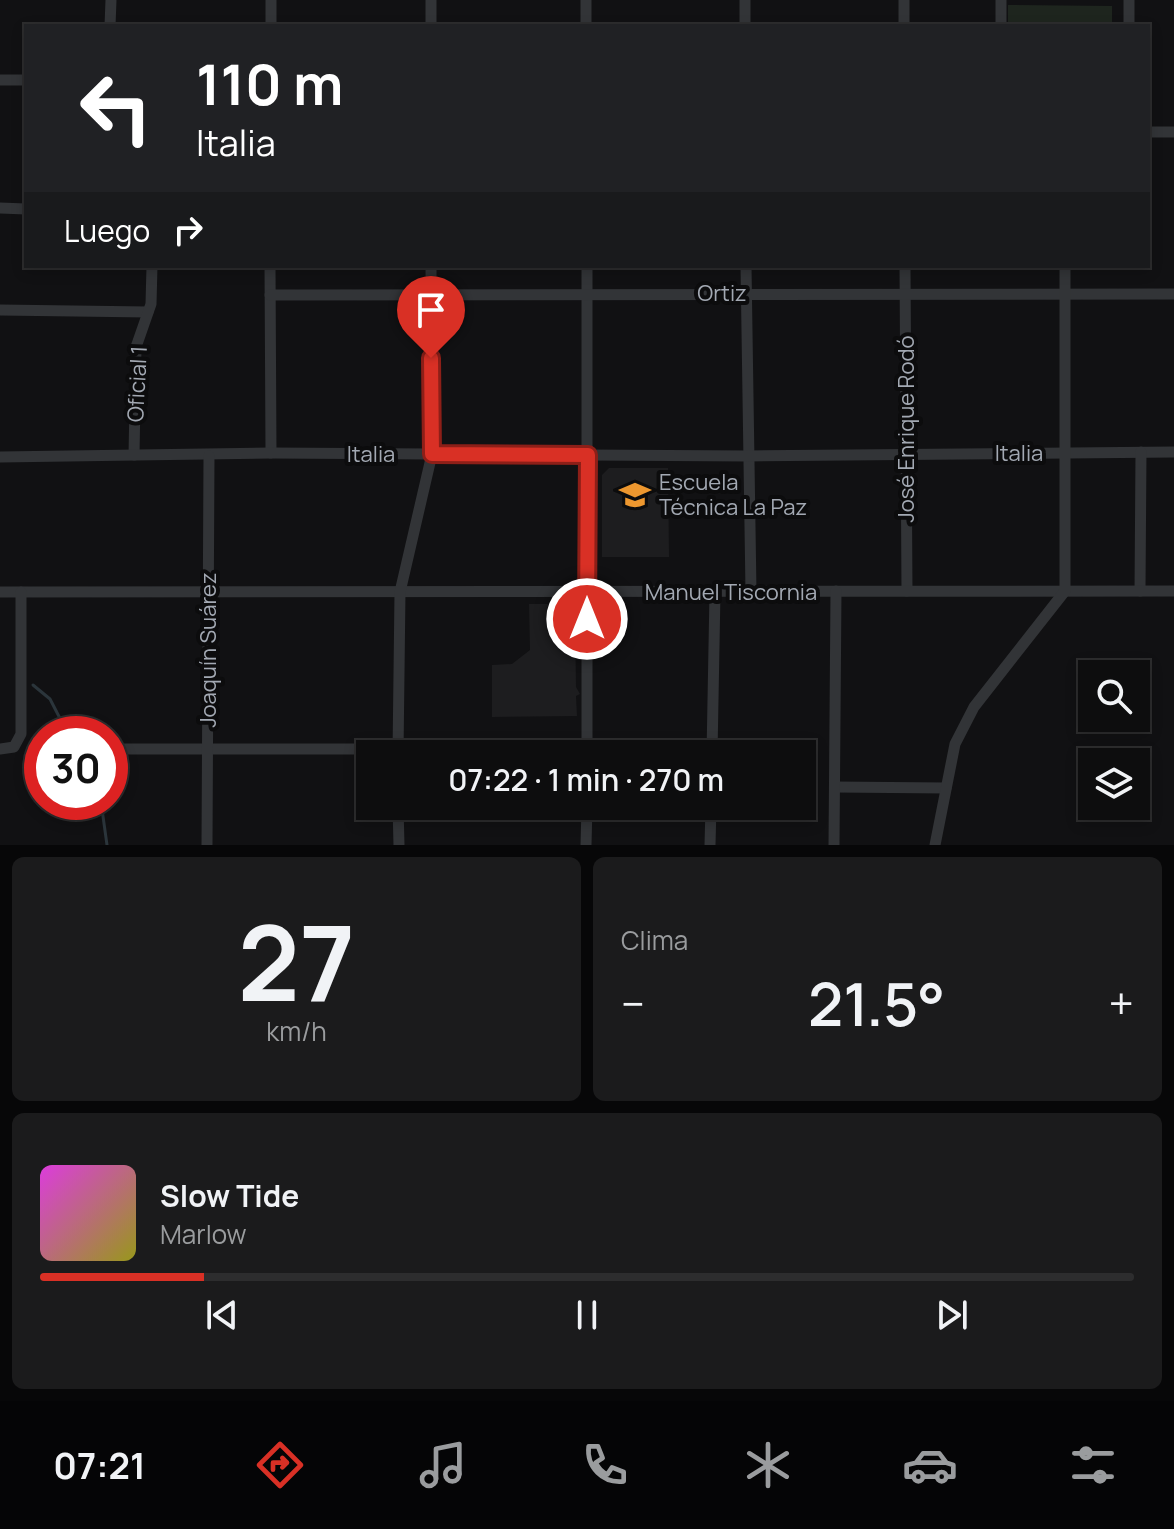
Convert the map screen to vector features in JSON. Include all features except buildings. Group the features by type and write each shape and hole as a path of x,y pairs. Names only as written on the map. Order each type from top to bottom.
{"street":[{"path":"110,24 111,0"},
{"path":"271,0 271,24"},
{"path":"431,0 431,24"},
{"path":"586,0 586,24"},
{"path":"745,0 745,24"},
{"path":"904,0 904,24"},
{"path":"1001,0 1001,24"},
{"path":"1129,0 1129,24"},
{"path":"0,80 24,80"},
{"path":"1150,132 1174,132"},
{"path":"0,208 24,209"},
{"name":"Oficial 1","path":"134,455 136,347 151,304 152,268"},
{"path":"270,268 271,453"},
{"path":"398,740 400,592 432,454 431,268"},
{"path":"587,268 587,740"},
{"path":"746,268 751,592"},
{"name":"José Enrique Rodó","path":"905,268 907,591"},
{"path":"935,845 955,744 974,707 1065,591 1065,268"},
{"name":"Ortiz","path":"270,295 1174,294"},
{"path":"0,310 148,312"},
{"path":"1140,591 1141,452"},
{"name":"Italia","path":"0,457 271,453 748,456 1174,452"},
{"name":"Joaquín Suárez","path":"207,845 209,456"},
{"path":"834,845 836,591"},
{"name":"Manuel Tiscornia","path":"0,592 1174,591"},
{"path":"0,749 14,747 21,734 21,592"},
{"path":"712,740 715,592"},
{"path":"128,749 356,750"},
{"path":"835,787 946,788"},
{"path":"398,820 399,845"},
{"path":"586,845 587,820"},
{"path":"710,845 711,820"}],"shaded area":[{"path":"1008,5 1112,6 1112,24 1008,24"},
{"name":"Escuela Técnica La Paz","path":"609,468 668,468 669,557 602,557 602,475"},
{"path":"529,604 568,604 575,611 576,687 580,694 576,696 577,716 492,717 492,665 512,664 530,650"}],"waterway":[{"path":"33,685 50,699 59,716"},
{"path":"104,820 107,845"}],"place":[{"name":"Escuela Técnica La Paz","path":"635,495"}],"route":[{"path":"431,358 432,454 588,455 587,619"}]}
